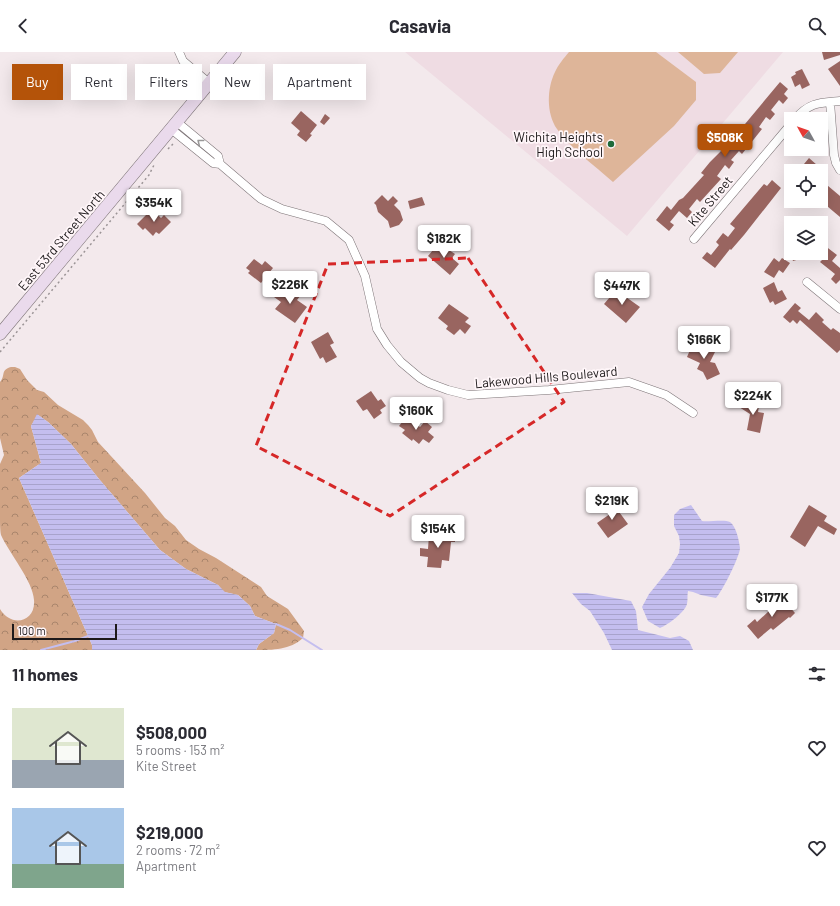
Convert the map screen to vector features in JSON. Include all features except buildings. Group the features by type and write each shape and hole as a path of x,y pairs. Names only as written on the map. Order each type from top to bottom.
{"main road":[{"name":"East 53rd Street North","path":"0,334 235,52"}],"street":[{"path":"179,52 183,61 209,83"},
{"path":"803,112 814,104 840,101"},
{"path":"830,102 834,155 840,170"},
{"name":"Lakewood Hills Boulevard","path":"174,125 213,163 220,164 261,199 282,209 326,221 349,240 365,276 377,329 387,345 401,362 420,378 429,383 468,395 549,390 629,382 666,395 693,413"},
{"name":"Kite Street","path":"694,239 784,132"},
{"path":"807,282 840,309"}],"path":[{"path":"164,153 177,140"},
{"path":"0,352 149,175 155,163"}],"highlighted area":[{"path":"468,258 564,402 390,516 256,446 328,264"}],"shaded area":[{"name":"Wichita Heights High School","path":"405,52 783,52 627,236"},
{"path":"569,52 656,52 696,82 696,100 674,126 613,182 583,157 569,143 553,123 549,108 550,85 558,67"},
{"path":"678,52 738,52 720,73 704,74"},
{"path":"37,414 48,422 71,444 160,550 186,569 218,585 225,592 238,595 250,606 255,616 276,624 274,633 259,644 256,650 92,650 92,645 19,478 41,463 31,426"},
{"path":"691,505 702,521 730,522 736,530 740,548 739,552 730,574 716,598 688,591 687,604 683,611 672,621 660,628 648,621 642,607 649,594 670,568 679,553 679,536 674,526 674,515 680,509"},
{"path":"572,593 587,593 631,601 636,611 638,630 670,638 680,636 689,641 693,650 612,650 604,633 590,611 581,604"}],"green space":[{"path":"11,367 20,369 27,380 37,390 44,392 58,405 83,420 92,430 98,442 186,540 261,587 267,596 288,609 304,631 303,638 287,647 256,650 259,644 274,633 276,624 255,616 250,606 238,595 224,592 218,585 186,569 160,550 71,444 48,422 38,415 31,426 41,463 19,478 92,645 92,650 0,650 0,609 10,619 22,620 27,618 34,607 33,592 30,584 0,531 0,464 4,455 0,438 0,382 4,371"}],"waterway":[{"path":"276,624 290,630 322,650"},
{"path":"41,650 88,636"}],"place":[{"name":"Wichita Heights High School","path":"611,144"}]}
